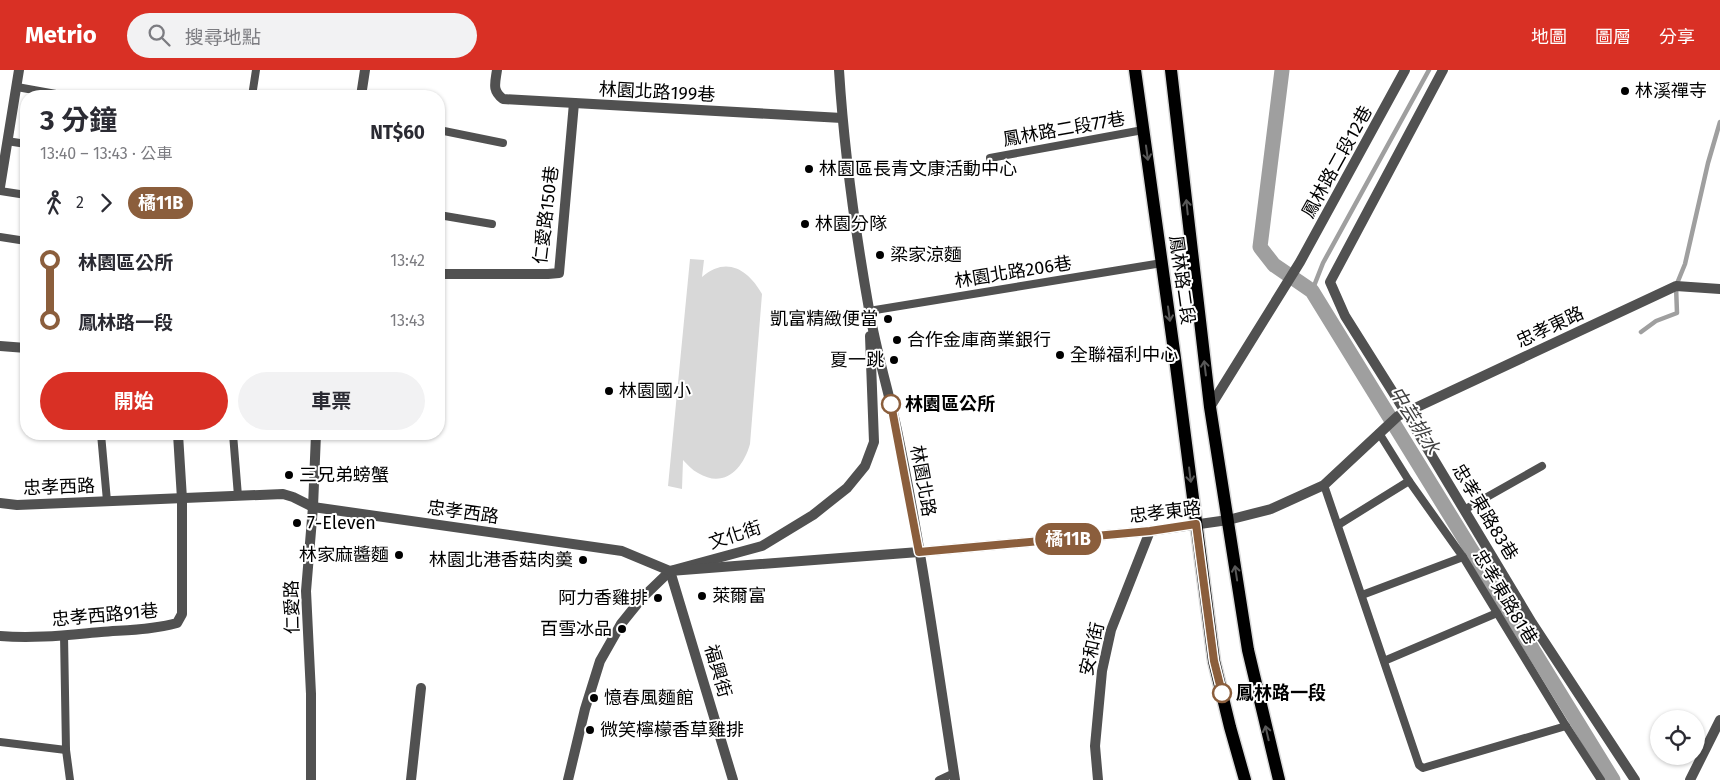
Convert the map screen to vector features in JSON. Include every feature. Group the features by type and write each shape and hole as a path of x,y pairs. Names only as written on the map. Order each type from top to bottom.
{"main road":[{"name":"鳳林路二段","path":"1135,70 1177,368 1196,524"},
{"name":"鳳林路二段","path":"1171,70 1210,407 1228,520"},
{"path":"1228,520 1248,650 1278,780"},
{"path":"1196,524 1214,661 1245,780"}],"street":[{"path":"0,189 19,70"},
{"path":"362,90 365,70"},
{"name":"林園北路199巷","path":"496,70 494,85 496,94 503,99 842,118"},
{"name":"林園北路","path":"839,70 842,118 853,211 869,311 897,431 919,552 954,777"},
{"name":"鳳林路二段12巷","path":"1210,407 1296,269 1406,70"},
{"name":"忠孝東路83巷","path":"1443,70 1330,282 1345,316 1402,415 1464,510 1532,623 1635,780"},
{"name":"仁愛路150巷","path":"445,274 559,273 574,103"},
{"name":"忠孝東路","path":"919,552 1150,531 1228,520 1272,510 1324,485 1382,430 1402,415 1676,286 1720,289"},
{"name":"文化街","path":"568,780 585,709 600,661 621,624 642,598 670,571 762,546 813,515 847,488 865,466 874,442 869,311"},
{"path":"0,346 20,348"},
{"path":"178,440 182,498"},
{"name":"仁愛路","path":"311,780 311,694 306,591 313,507 316,440"},
{"name":"忠孝西路","path":"0,503 17,505 283,494 313,507 622,551 670,571 919,552"},
{"name":"忠孝西路91巷","path":"0,636 24,638 160,628 177,623 182,614 182,498"},
{"name":"安和街","path":"1098,780 1095,746 1102,671 1111,630 1150,531"},
{"name":"福興街","path":"670,571 733,780"},
{"path":"411,780 421,688"},
{"path":"1690,780 1720,720"}],"lane":[{"path":"253,90 256,70"},
{"path":"17,87 34,90"},
{"name":"鳳林路二段77巷","path":"990,158 1144,130"},
{"path":"445,131 503,143"},
{"path":"7,141 20,143"},
{"path":"0,189 20,194"},
{"path":"445,216 492,224"},
{"path":"0,237 20,240"},
{"name":"林園北路206巷","path":"869,311 1162,263"},
{"name":"忠孝東路81巷","path":"1382,430 1409,480 1463,557 1601,780"},
{"path":"102,440 107,501"},
{"path":"233,440 238,496"},
{"path":"1464,510 1542,466"},
{"path":"1338,525 1409,480"},
{"path":"1324,485 1419,765 1423,768 1566,726"},
{"path":"1362,595 1463,557"},
{"path":"1384,661 1497,613"},
{"path":"64,635 66,750 70,780"},
{"path":"0,742 66,750"},
{"path":"939,780 954,777"}],"shaded area":[{"path":"690,259 704,260 702,277 720,267 736,268 750,278 762,294 750,444 747,453 743,461 731,474 716,479 696,472 683,460 682,489 668,486"}],"waterway":[{"name":"中芸排水","path":"1282,70 1260,247 1274,265 1312,291 1613,780"},
{"path":"1312,291 1323,263 1429,70"},
{"path":"1641,332 1656,321 1677,313 1676,286 1685,264 1708,163 1720,122"}],"bus line":[{"name":"橘11B","path":"891,404 919,552 1150,531 1196,524 1214,661 1222,693"}],"place":[{"name":"林溪禪寺","path":"1625,91"},
{"name":"林園區長青文康活動中心","path":"809,169"},
{"name":"林園分隊","path":"805,224"},
{"name":"梁家涼麵","path":"880,255"},
{"name":"凱富精緻便當","path":"888,319"},
{"name":"合作金庫商業銀行","path":"897,340"},
{"name":"全聯福利中心","path":"1060,355"},
{"name":"夏一跳","path":"894,360"},
{"name":"林園國小","path":"609,391"},
{"name":"林園區公所","path":"891,404"},
{"name":"三兄弟螃蟹","path":"289,475"},
{"name":"7-Eleven","path":"297,523"},
{"name":"林家麻醬麵","path":"399,555"},
{"name":"林園北港香菇肉羮","path":"583,560"},
{"name":"萊爾富","path":"702,596"},
{"name":"阿力香雞排","path":"658,598"},
{"name":"百雪冰品","path":"622,629"},
{"name":"鳳林路一段","path":"1222,693"},
{"name":"憶春風麵館","path":"594,698"},
{"name":"微笑檸檬香草雞排","path":"590,730"}]}
